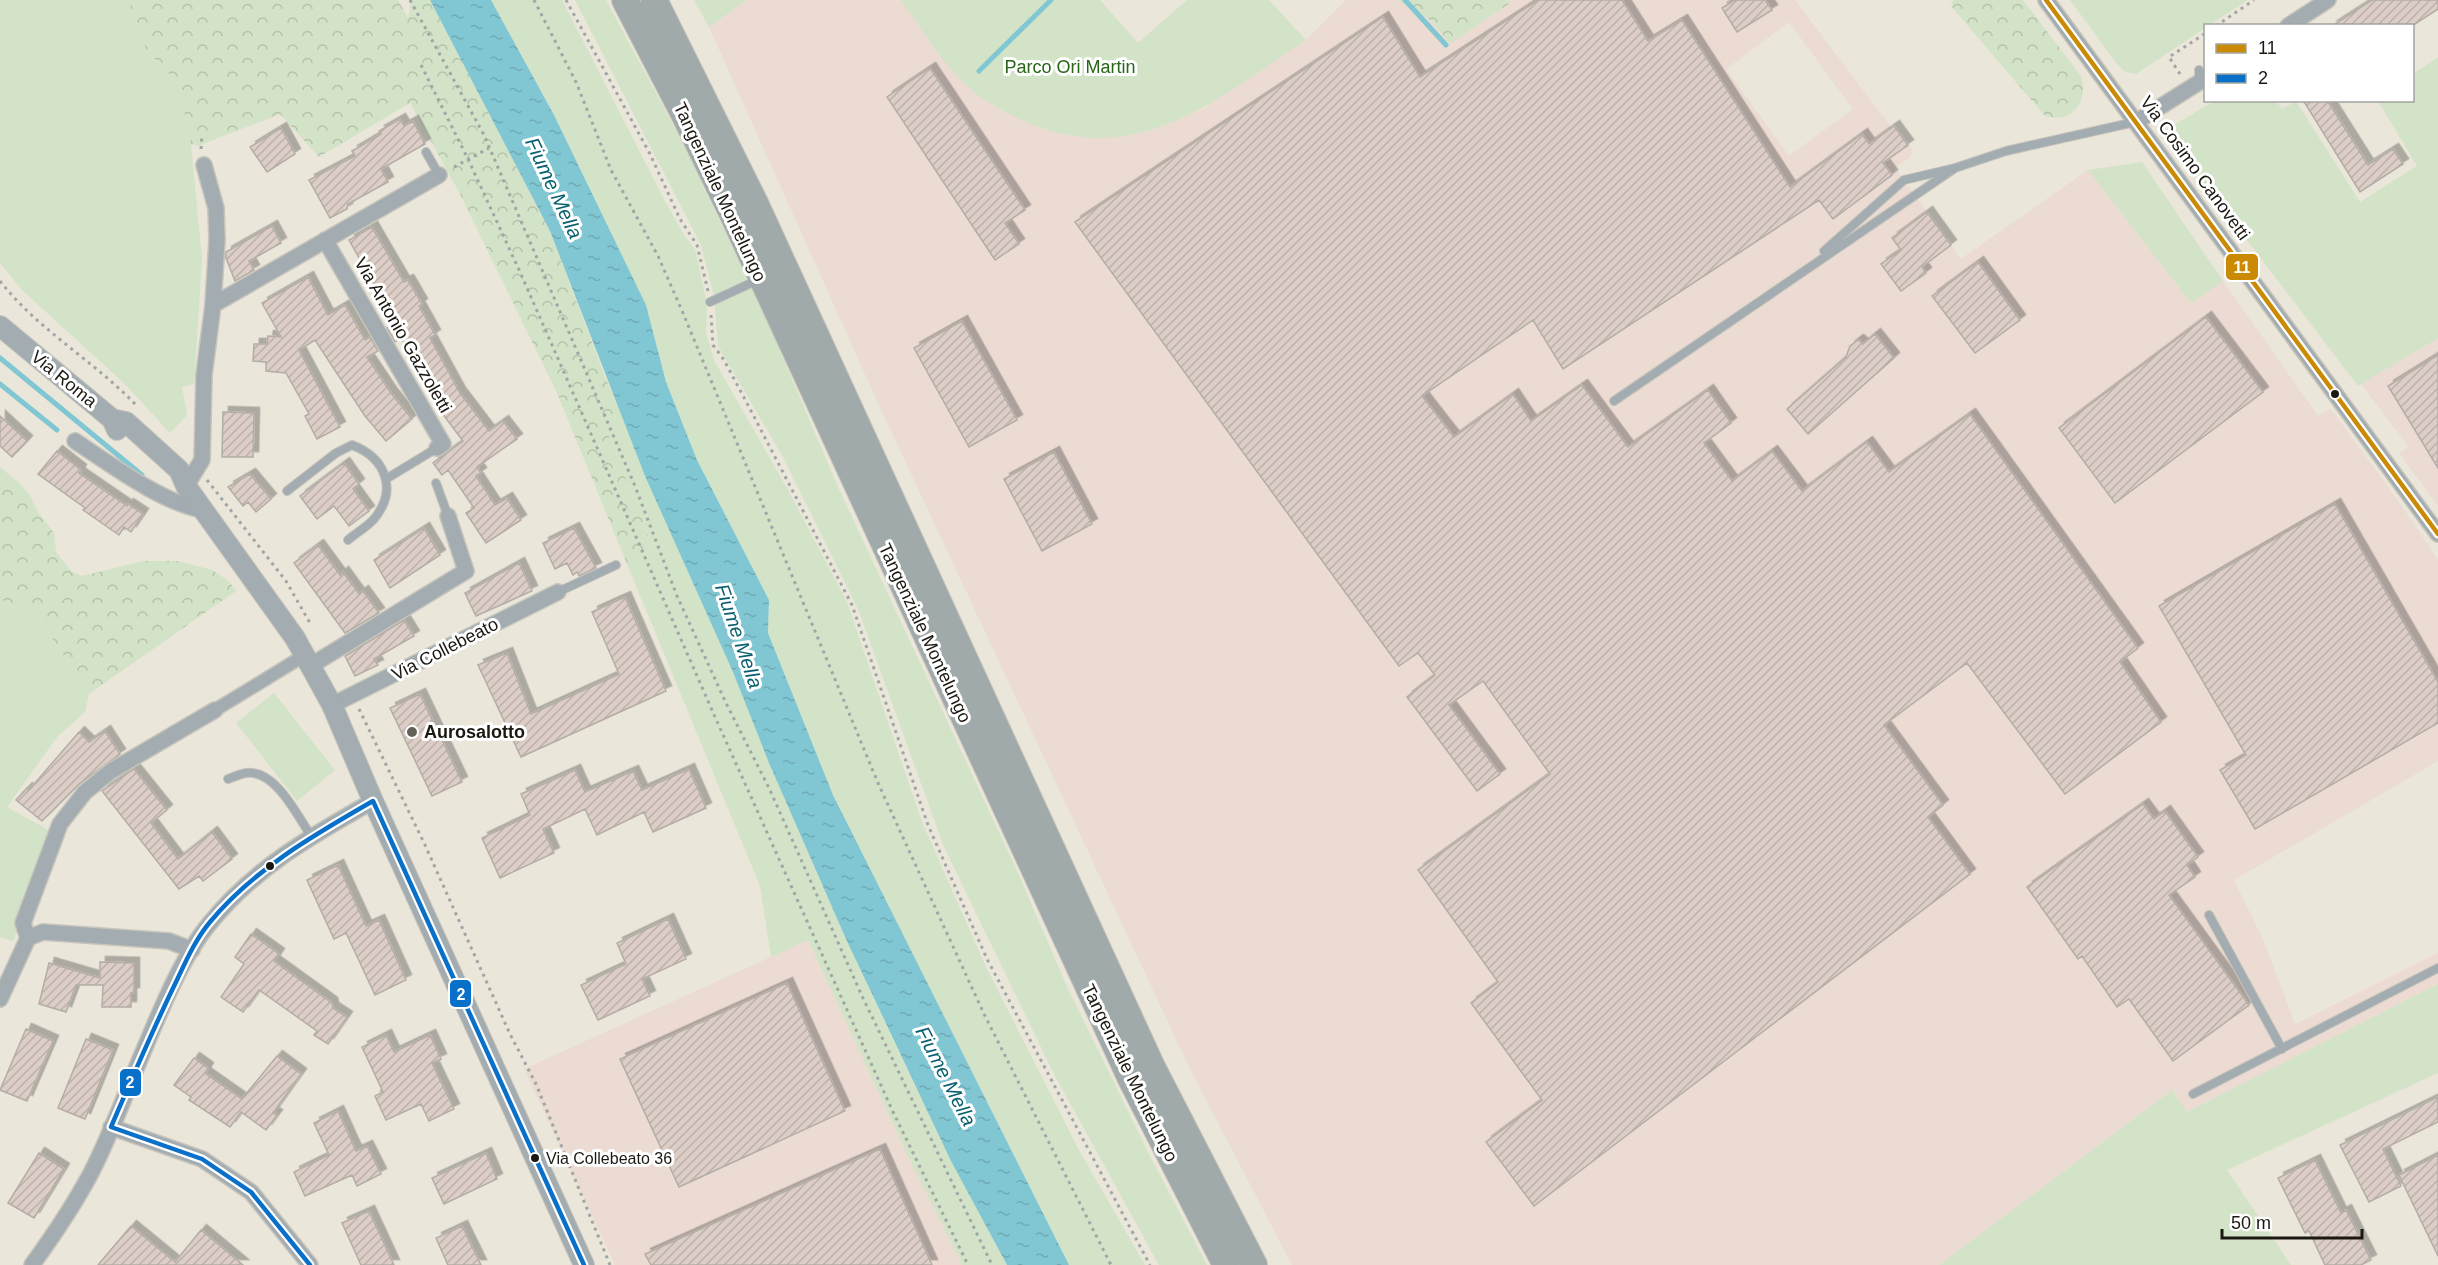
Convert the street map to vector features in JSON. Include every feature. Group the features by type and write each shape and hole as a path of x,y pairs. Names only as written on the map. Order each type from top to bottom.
{"highway":[{"name":"Tangenziale Montelungo","path":"624,0 684,114 1131,1079 1226,1265"},
{"name":"Tangenziale Montelungo","path":"654,0 755,203 1152,1067 1254,1265"}],"street":[{"name":"Via Cosimo Canovetti","path":"2046,0 2438,534"},
{"path":"2291,24 2328,0"},
{"path":"2136,122 2201,77"},
{"path":"202,159 216,208 217,240 213,305 204,375 202,460 186,486 295,638 332,705 373,801 584,1265"},
{"path":"213,305 439,175"},
{"name":"Via Antonio Gazzoletti","path":"325,240 443,444 437,448"},
{"name":"Via Roma","path":"0,319 16,340"},
{"name":"Via Roma","path":"0,326 112,419 118,431 171,479 186,486"},
{"path":"75,441 168,498 191,508 203,510"},
{"path":"0,999 28,938 23,923 60,824 85,792 111,771 215,710 307,661 328,655 466,571 448,516"},
{"name":"Via Collebeato","path":"332,705 558,592"},
{"path":"32,1265 54,1236 91,1173 159,1014 192,950 209,923 240,891 277,859 311,836 373,801"},
{"path":"28,938 43,932 169,941 192,950"},
{"path":"111,1127 202,1159 251,1192 310,1265"}],"lane":[{"path":"1803,270 1904,180 1955,168 2006,151 2136,122"},
{"path":"426,152 439,175"},
{"path":"1614,401 1955,168"},
{"path":"710,302 761,278"},
{"path":"287,491 336,453 352,445 361,448 382,467 388,484 382,506 373,520 348,540"},
{"path":"386,479 437,448"},
{"path":"436,483 448,516"},
{"path":"558,592 616,565"},
{"path":"228,779 247,772 264,776 281,791 311,836"},
{"path":"2209,915 2282,1049"},
{"path":"2193,1094 2438,968"}],"path":[{"path":"410,0 489,148 635,486 677,597 726,704 769,788 862,996 992,1265"},
{"path":"534,0 576,82 611,170 658,256 878,783 984,1014 1111,1265"},
{"path":"566,0 650,154 680,219 697,245 710,302 713,345 724,360 769,444 852,605 928,825 987,960 1150,1265"},
{"path":"2219,24 2254,0"},
{"path":"2182,78 2169,57 2204,34"},
{"path":"421,65 468,159 893,1112 968,1265"},
{"path":"202,135 200,145 202,159"},
{"path":"468,159 489,148"},
{"path":"0,281 15,301 118,386 141,411"},
{"path":"197,469 210,482 286,581 328,655"},
{"path":"351,696 397,785 510,1034 536,1084 610,1265"}],"shaded area":[{"path":"747,0 901,0 950,67 979,96 998,109 1042,128 1081,136 1100,137 1156,129 1204,108 1306,40 1346,0 1397,0 1433,22 1510,2 1508,0 1795,0 1891,127 1894,126 1913,150 1910,157 1895,168 1961,259 2088,170 2191,303 2223,281 2318,416 2331,409 2438,560 2438,761 2234,880 2263,939 2295,1024 2438,953 2438,984 2187,1112 2172,1090 1939,1265 1292,1265 1190,1069 877,401 709,27","holes":["1789,22 1853,109 1789,156 1726,69"]},
{"path":"2438,338 2438,506 2399,453 2409,447 2361,384"},
{"path":"808,940 910,1161 962,1265 615,1265 524,1069"}],"green space":[{"path":"0,0 131,0 129,2 146,49 178,84 191,144 202,259 194,384 182,387 187,415 170,433 126,385 22,290 0,263"},
{"path":"131,0 398,0 408,18 411,0 430,0 550,231 606,379 625,421 600,414 655,552 627,564 557,393 459,192 410,103 319,157 280,114 198,146 191,144 178,84 146,49 129,2"},
{"path":"491,0 562,0 666,203 684,235 695,249 707,304 706,333 714,360 788,490 847,602 922,822 986,967 1080,1152 1145,1265 1069,1265 833,795 768,633 769,600 697,460 666,382 646,305 554,115"},
{"path":"575,0 606,0 680,138 766,318 838,487 1018,873 1068,989 1151,1158 1207,1265 1159,1265 1054,1074 944,847 858,609 784,459 718,346 714,296 701,245"},
{"path":"694,0 747,0 709,27"},
{"name":"Parco Ori Martin","path":"901,0 1100,0 1138,43 1187,0 1269,0 1306,40 1210,103 1177,120 1143,132 1108,137 1071,135 1022,120 996,107 972,90 939,54"},
{"path":"1397,0 1508,0 1510,3 1450,44 1433,22"},
{"path":"1953,0 2023,0 2081,76 2083,94 2076,109 2063,117 2045,116 1951,6"},
{"path":"2070,0 2248,0 2211,24 2204,24 2204,29 2136,74 2125,72"},
{"path":"2438,57 2438,338 2358,386 2164,131 2212,102 2277,102 2282,109 2297,102 2360,202 2417,166 2379,102 2414,102 2414,73"},
{"path":"2142,162 2223,281 2191,303 2088,170"},
{"path":"600,414 625,421 650,485 721,642 770,764 853,955 912,1080 1007,1265 962,1265 910,1161 808,940 771,957 760,886 627,564 655,551"},
{"path":"0,467 30,495 38,512 54,533 56,552 71,571 82,576 143,561 178,561 212,570 229,581 236,591 89,694 39,618 0,599"},
{"path":"0,599 39,618 89,694 85,712 57,737 7,807 63,838 13,941 0,937"},
{"path":"274,693 335,770 297,801 236,723"},
{"path":"2438,984 2438,1073 2227,1170 2291,1265 1939,1265 2172,1090 2187,1112"}],"water":[{"name":"Fiume Mella","path":"430,0 491,0 554,115 646,305 666,382 697,460 769,600 768,633 833,795 1069,1265 1007,1265 951,1161 846,939 769,763 733,672 645,476 550,231"}],"building":[{"path":"1538,0 1622,0 1648,41 1682,20 1790,187 1862,134 1869,144 1894,126 1908,145 1883,163 1892,175 1833,219 1819,200 1563,369 1533,320 1422,396 1454,437 1513,394 1531,421 1582,385 1628,447 1708,390 1731,423 1704,443 1732,481 1772,451 1802,491 1867,442 1889,472 1970,414 2138,648 2120,662 2161,722 2065,794 1967,663 1884,725 1943,805 1928,817 1970,874 1534,1206 1486,1142 1542,1100 1471,1003 1498,982 1418,870 1550,774 1483,681 1449,705 1500,774 1477,791 1407,697 1435,675 1418,653 1399,666 1075,222 1383,17 1420,77"},
{"path":"1735,0 1765,0 1772,10 1737,32 1722,8"},
{"path":"2372,0 2438,0 2438,9 2414,25 2335,24"},
{"path":"930,68 1025,210 1005,223 1019,244 995,260 887,97"},
{"path":"2304,102 2328,102 2368,165 2393,149 2403,164 2360,192"},
{"path":"400,119 404,126 413,121 425,144 381,169 388,182 348,204 347,209 330,218 309,180 355,156 352,151 381,134 379,131"},
{"path":"281,128 295,154 267,172 250,147"},
{"path":"1927,212 1951,245 1922,267 1926,273 1901,291 1881,264 1901,250 1892,238"},
{"path":"272,226 281,243 249,261 254,270 235,281 226,252"},
{"path":"372,227 404,282 408,280 422,304 419,306 435,335 430,338 460,393 489,431 503,421 517,439 477,467 481,473 476,476 495,505 507,498 521,520 486,543 466,513 474,508 448,470 442,475 433,463 463,441 442,413 401,338 395,342 387,328 393,324 378,297 380,295 349,240"},
{"path":"1978,262 2020,320 1975,353 1932,296"},
{"path":"308,277 328,315 345,305 365,340 370,337 378,351 367,357 412,419 386,441 365,416 315,340 299,350 340,427 317,439 305,416 309,414 286,373 266,371 266,362 253,361 254,344 267,344 268,336 281,337 262,303"},
{"path":"2206,317 2263,392 2115,503 2059,428"},
{"path":"962,321 1017,420 969,447 914,348"},
{"path":"1875,334 1894,358 1808,434 1787,409 1846,357 1850,346 1858,340 1863,344"},
{"path":"2438,355 2438,468 2388,386"},
{"path":"223,412 254,413 253,457 222,457"},
{"path":"0,416 27,441 12,457 0,446"},
{"path":"57,451 81,470 79,473 127,506 128,504 143,514 131,532 124,527 119,535 38,474"},
{"path":"1054,452 1092,524 1042,551 1004,479"},
{"path":"344,463 359,484 353,489 369,511 349,526 334,506 317,519 300,496"},
{"path":"250,474 271,499 256,512 248,502 243,506 228,487"},
{"path":"2335,504 2438,682 2438,723 2255,829 2220,770 2246,755 2159,606"},
{"path":"424,528 440,555 390,588 374,560"},
{"path":"574,528 596,568 579,576 577,572 573,575 567,563 555,569 543,543"},
{"path":"318,545 340,575 343,572 359,594 363,591 379,613 345,633 294,563"},
{"path":"519,563 532,591 476,616 465,593"},
{"path":"625,597 666,691 521,757 478,665 507,653 531,714 619,674 592,612"},
{"path":"404,620 414,636 374,659 378,665 355,676 345,656"},
{"path":"420,694 462,782 432,796 390,708"},
{"path":"105,731 120,754 79,784 42,821 16,800 27,788 29,790 79,732 89,742"},
{"path":"134,769 167,810 151,823 178,859 212,832 232,859 203,881 199,876 179,889 102,791"},
{"path":"689,769 706,808 653,832 644,812 597,835 585,809 543,829 554,853 500,878 482,838 530,815 521,794 575,770 585,792 633,771 642,790"},
{"path":"2143,804 2154,819 2165,811 2198,857 2187,865 2195,877 2169,895 2249,1005 2173,1061 2129,999 2117,1007 2082,956 2078,959 2027,887"},
{"path":"338,865 366,926 379,920 406,980 375,995 346,933 334,939 307,880"},
{"path":"668,919 686,959 642,979 650,996 598,1020 581,985 626,964 617,943"},
{"path":"251,934 279,954 274,961 332,1003 333,1008 347,1017 328,1044 314,1035 317,1031 259,990 243,1012 221,997 244,964 235,957"},
{"path":"100,962 134,963 134,993 131,993 131,1007 102,1007 103,985 76,985 66,1012 39,1004 49,963 100,978"},
{"path":"787,983 845,1111 679,1187 620,1059"},
{"path":"26,1029 53,1041 27,1101 0,1090"},
{"path":"386,1035 394,1052 430,1035 441,1059 432,1063 454,1109 429,1121 421,1104 386,1120 375,1096 383,1092 362,1047"},
{"path":"86,1039 113,1050 85,1119 58,1108"},
{"path":"277,1056 301,1074 273,1113 277,1115 266,1130 241,1112 230,1127 189,1100 191,1097 174,1085 194,1058 208,1068 205,1073 242,1099"},
{"path":"2438,1097 2438,1122 2383,1149 2401,1186 2369,1202 2340,1145"},
{"path":"338,1111 356,1151 367,1146 381,1174 357,1186 352,1175 305,1196 294,1172 329,1155 314,1123"},
{"path":"880,1149 932,1265 651,1265 645,1254"},
{"path":"39,1153 64,1169 34,1218 8,1203"},
{"path":"486,1153 497,1179 444,1204 432,1178"},
{"path":"2438,1155 2438,1256 2399,1175"},
{"path":"2315,1160 2341,1213 2346,1210 2371,1260 2361,1265 2325,1265 2309,1231 2305,1233 2278,1178"},
{"path":"369,1211 394,1265 361,1265 342,1223"},
{"path":"131,1226 175,1262 201,1230 243,1265 98,1265"},
{"path":"462,1226 481,1265 448,1265 436,1238"}],"waterway":[{"path":"979,71 1051,0"},
{"path":"1405,0 1446,45"},
{"path":"0,358 142,475"},
{"path":"0,384 57,430"}],"transit line":[{"name":"11","path":"2046,0 2438,534"},
{"name":"2","path":"310,1265 251,1192 202,1159 111,1127 183,966 195,943 210,922 227,903 265,869 307,840 373,801 584,1265"}],"place":[{"name":"Aurosalotto","path":"412,732"},
{"name":"Via Collebeato 36","path":"535,1158"}]}
